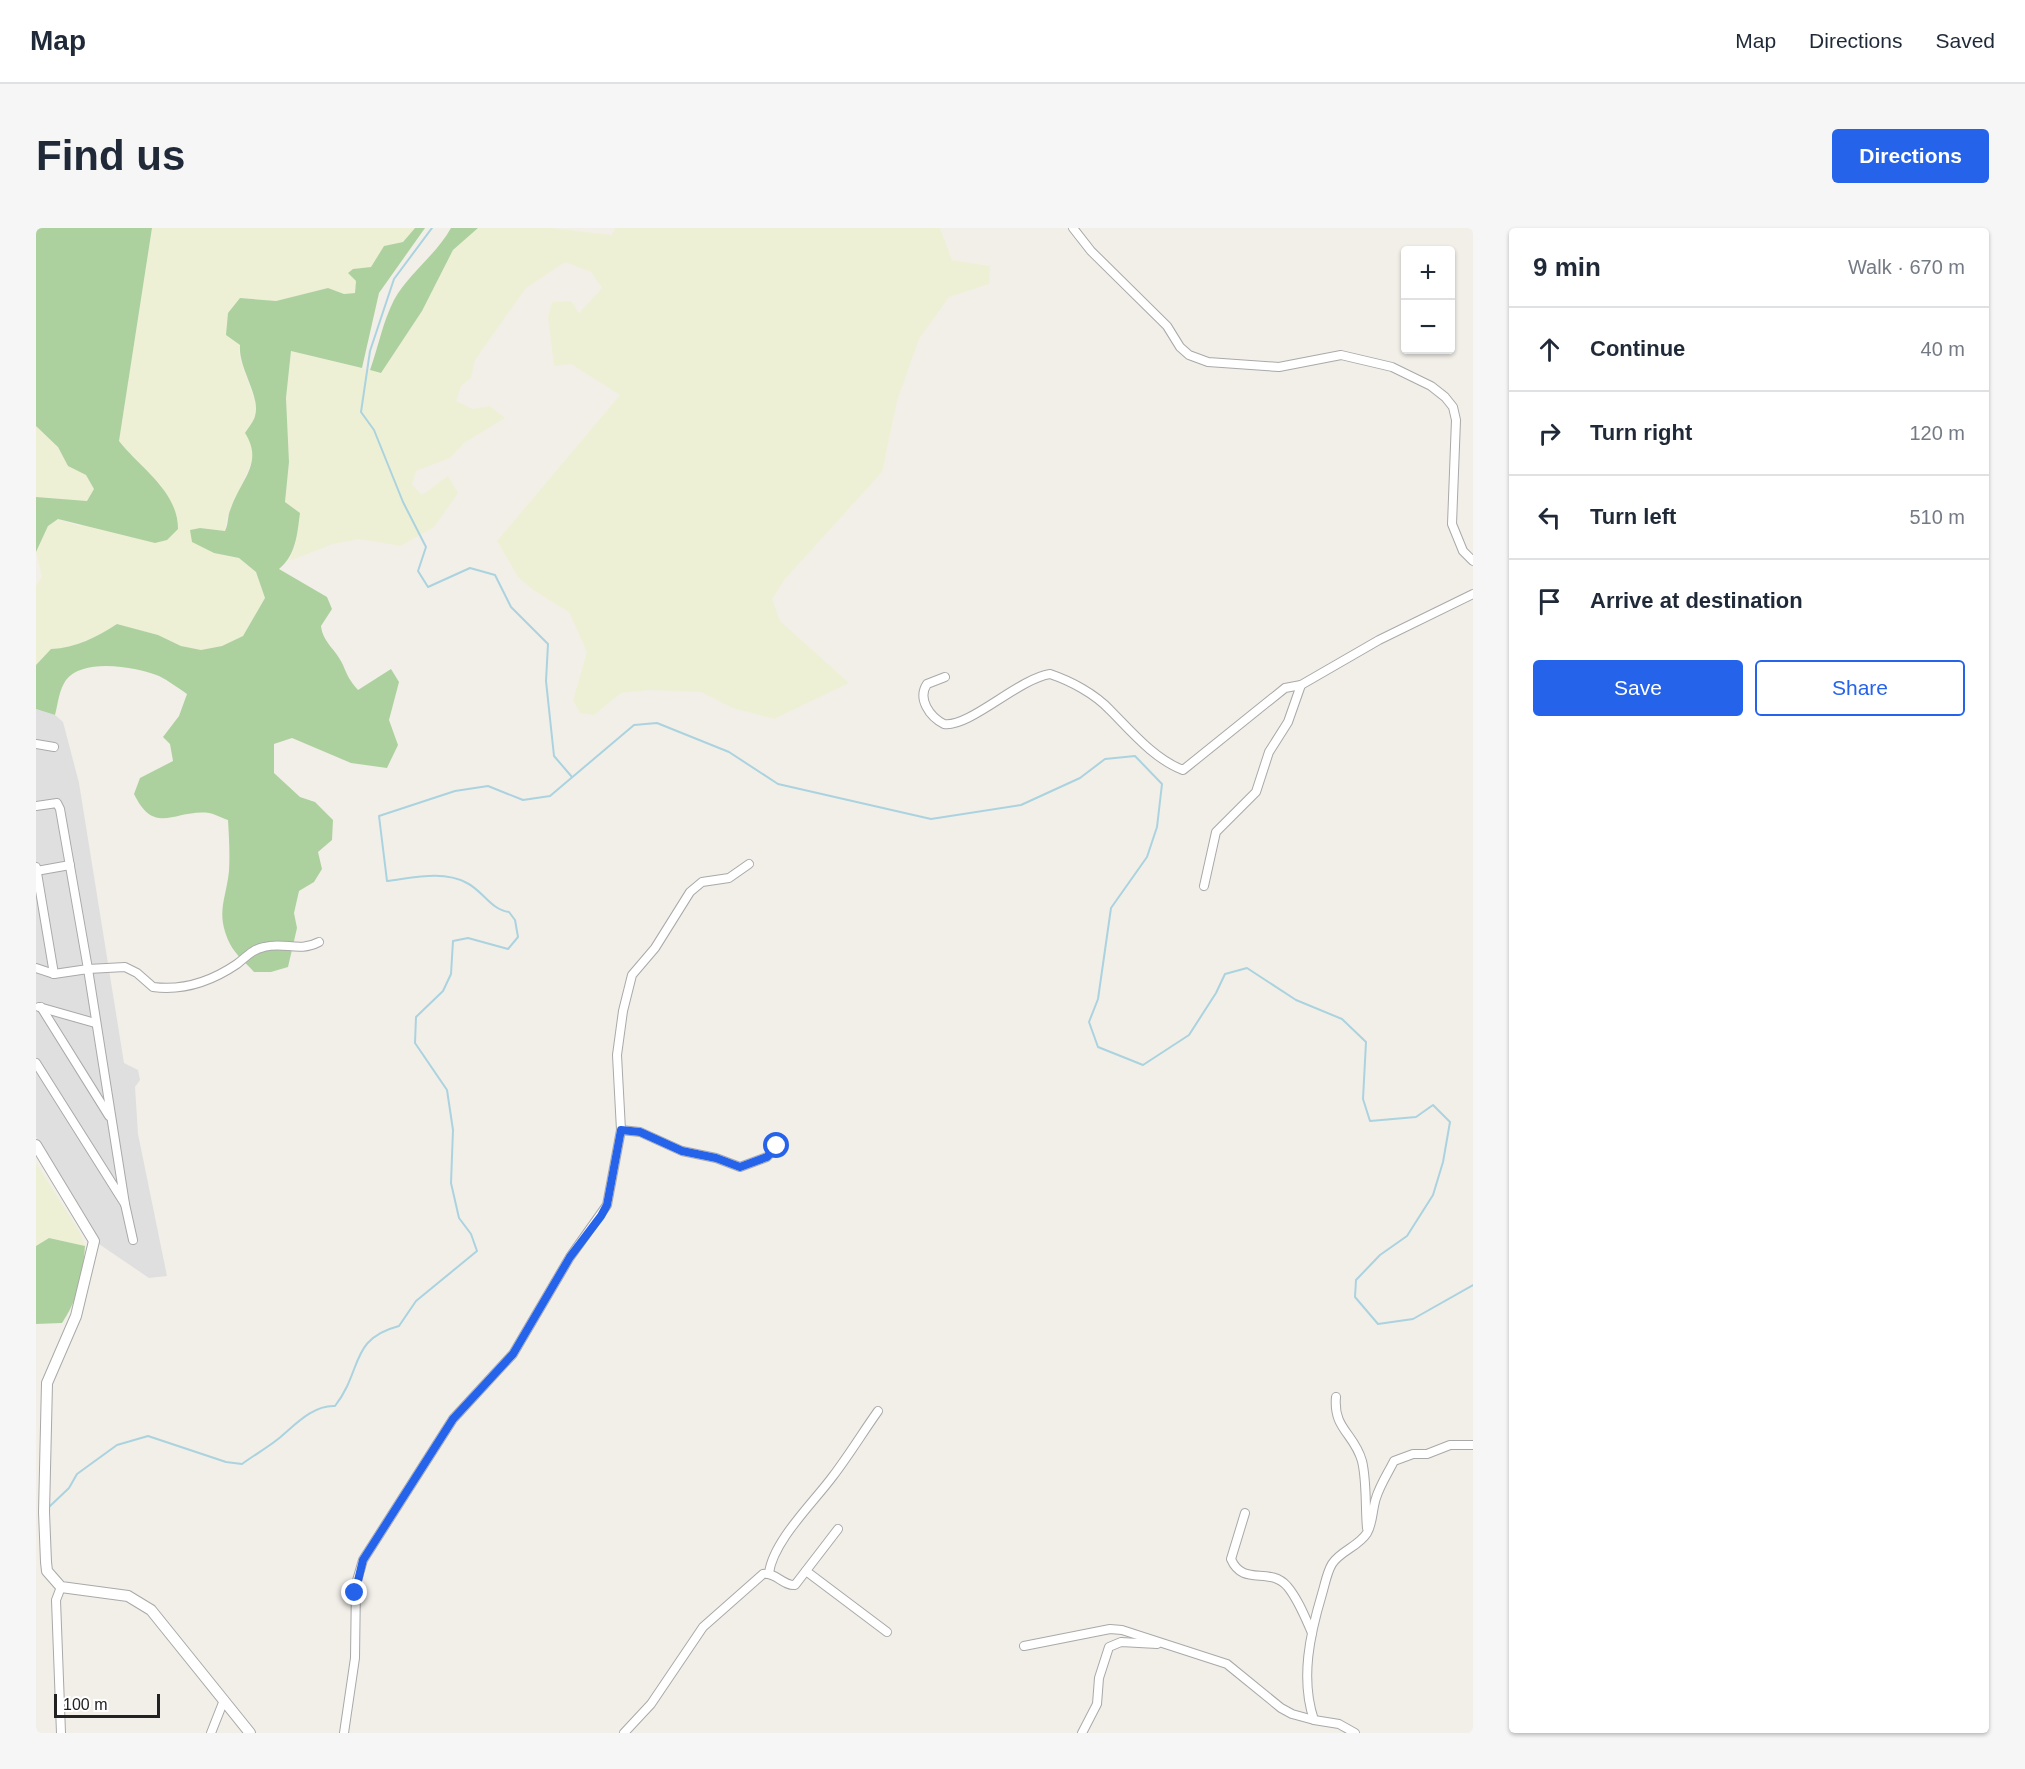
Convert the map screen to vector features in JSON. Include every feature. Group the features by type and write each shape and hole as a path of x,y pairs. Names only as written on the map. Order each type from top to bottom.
{"street":[{"path":"1073,228 1091,251 1167,326 1180,347 1197,360 1279,367 1341,355 1392,367 1431,386 1446,397 1453,407 1456,420 1452,524 1463,551 1473,561"},
{"path":"945,677 927,684 923,696 927,710 944,724 960,722 1028,680 1050,674 1090,694 1109,708 1145,745 1183,770 1285,688 1301,685 1379,640 1473,594"},
{"path":"1204,886 1216,832 1256,792 1269,752 1288,722 1301,685"},
{"path":"36,744 54,747"},
{"path":"36,806 57,803 88,969 125,1204 133,1240"},
{"path":"344,1733 355,1658 356,1584 363,1560 453,1419 513,1354 570,1257 607,1205 621,1130 617,1055 623,1011 632,975 655,948 690,892 702,882 729,878 750,864"},
{"path":"54,974 36,870 70,866"},
{"path":"36,968 54,974 125,967 137,973 153,987 186,986 202,983 264,947 278,944 302,949 319,942"},
{"path":"38,1006 96,1023"},
{"path":"38,1006 113,1122"},
{"path":"36,1063 125,1204"},
{"path":"621,1130 640,1132 682,1151 716,1158 740,1167 767,1157 777,1146"},
{"path":"36,1145 94,1238 86,1282 76,1316 47,1383 44,1512 47,1571 62,1587 128,1596 141,1602 159,1619 250,1733"},
{"path":"1336,1397 1335,1411 1338,1421 1352,1438 1362,1463 1368,1532"},
{"path":"769,1573 773,1558 794,1526 833,1476 878,1411"},
{"path":"1314,1720 1309,1706 1307,1676 1312,1633 1333,1562 1368,1532 1376,1498 1394,1461 1413,1454 1433,1452 1450,1445 1473,1445"},
{"path":"1245,1514 1231,1559 1235,1570 1240,1574 1274,1578 1286,1585 1312,1633"},
{"path":"624,1733 651,1704 703,1627 762,1575 769,1573 791,1586 795,1585 838,1529"},
{"path":"806,1571 887,1632"},
{"path":"61,1733 57,1600 62,1587"},
{"path":"1024,1647 1110,1629 1227,1664 1281,1708 1292,1714 1339,1724 1355,1733"},
{"path":"1082,1733 1097,1704 1099,1678 1109,1647 1121,1642 1161,1644"},
{"path":"211,1733 224,1700"}],"shaded area":[{"path":"36,709 55,715 63,722 79,783 124,1063 138,1070 140,1080 135,1087 138,1134 167,1276 149,1278 99,1244 36,1137"}],"green space":[{"path":"36,228 152,228 119,441 157,481 172,503 178,529 167,540 155,543 58,519 48,526 36,552 36,497 87,501 94,489 86,475 68,466 58,447 36,426"},
{"path":"152,228 415,228 403,242 384,246 371,267 353,269 348,273 356,281 355,293 344,294 328,288 276,301 240,298 239,355 255,402 256,416 245,433 253,445 253,459 227,518 225,531 200,528 214,553 239,558 256,572 265,598 243,636 222,646 201,650 181,646 158,635 117,624 103,633 68,648 51,649 36,665 36,586 42,576 36,552 48,526 58,519 80,526 162,486 141,467 119,441"},
{"path":"415,228 425,228 379,293 362,368 291,351 286,398 289,462 285,502 300,513 297,537 292,551 279,569 327,597 332,609 321,626 322,632 358,690 391,669 399,682 389,720 398,745 387,768 351,763 292,738 274,744 274,773 300,797 315,802 333,820 332,840 318,852 322,869 314,882 299,891 294,913 297,928 288,967 271,972 254,972 232,948 223,924 222,915 229,871 228,820 209,813 158,818 150,815 142,807 134,794 140,778 173,761 170,744 163,737 179,716 187,694 163,678 150,673 125,667 97,666 85,668 66,680 60,692 55,715 36,709 36,665 51,649 86,641 117,624 158,635 181,646 201,650 222,646 243,636 265,598 256,572 239,558 214,553 192,542 190,530 200,528 225,531 235,498 252,462 250,444 245,433 255,416 255,400 242,363 240,345 226,335 228,313 240,298 276,301 328,288 344,294 355,293 356,281 348,273 353,269 371,267 384,246 403,242"},
{"path":"451,228 478,228 453,250 422,311 381,373 370,370 394,300"},
{"path":"478,228 551,228 611,235 616,228 940,228 952,260 990,266 989,284 949,297 919,339 897,401 882,472 785,579 772,599 780,621 849,683 774,719 733,708 701,692 649,690 621,693 594,715 580,713 573,700 587,652 569,612 533,590 518,577 497,541 620,395 571,364 554,366 548,317 552,302 571,301 579,313 602,288 591,272 565,262 526,288 475,360 471,378 461,386 456,401 473,409 490,406 505,418 464,443 450,458 416,471 412,484 422,495 448,476 458,493 434,527 401,546 359,539 333,544 289,561 296,543 285,502 289,462 286,398 291,351 381,373 422,311 453,250"},
{"path":"36,426 47,433 68,466 86,475 94,489 87,501 36,497"},
{"path":"36,1163 79,1231 85,1246 49,1238 36,1246"},
{"path":"49,1238 85,1246 83,1267 76,1296 62,1323 36,1324 36,1246"}],"waterway":[{"path":"432,228 394,279 370,351 361,412 374,430 403,502 426,547 418,571 428,587 470,568 495,575 511,607 548,644 546,681 554,756 572,777"},
{"path":"49,1507 69,1488 77,1474 117,1445 148,1436 226,1462 242,1464 311,1413 335,1406 344,1393 359,1357 372,1339 399,1326 416,1301 477,1251 471,1234 459,1218 451,1183 453,1130 447,1090 415,1043 416,1017 443,991 451,974 453,941 468,938 508,949 518,937 515,920 509,912 497,908 473,886 458,879 428,876 387,881 379,816 455,791 488,786 523,800 550,796 634,725 657,723 729,752 778,784 931,819 1021,805 1080,778 1105,759 1135,756 1162,784 1157,827 1147,857 1111,908 1098,999 1089,1022 1098,1047 1143,1065 1189,1035 1216,993 1225,974 1247,968 1296,1000 1342,1019 1366,1042 1363,1099 1370,1121 1416,1117 1433,1105 1450,1122 1443,1162 1433,1195 1407,1236 1380,1255 1356,1280 1355,1297 1378,1324 1413,1319 1473,1285"}],"route":[{"path":"355,1593 357,1576 363,1560 453,1419 513,1354 529,1332 570,1257 601,1216 607,1205 621,1130 640,1132 696,1156 709,1156 740,1167 767,1157 774,1152 777,1146"}]}
